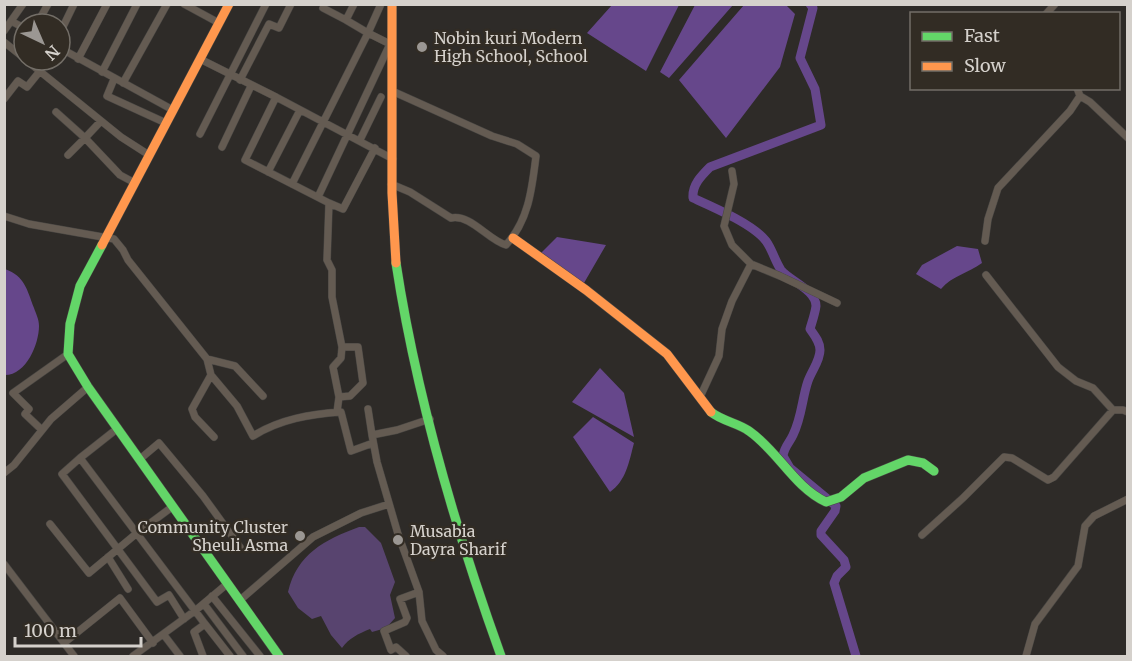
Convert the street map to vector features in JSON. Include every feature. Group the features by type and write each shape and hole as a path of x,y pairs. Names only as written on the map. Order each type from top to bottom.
{"street":[{"path":"4,31 23,4"},
{"path":"78,59 107,4"},
{"path":"102,72 137,4"},
{"path":"123,83 166,4"},
{"path":"184,4 219,23"},
{"path":"229,4 81,286 70,324 68,354 88,387 279,657"},
{"path":"200,134 266,4"},
{"path":"240,80 269,24 279,28 291,4"},
{"path":"316,4 325,6 391,45"},
{"path":"346,20 354,4"},
{"path":"292,184 381,4"},
{"path":"392,4 393,159 391,184 397,276 408,337 430,419 483,607 501,657"},
{"path":"318,197 391,45"},
{"path":"72,55 173,110"},
{"path":"200,60 360,140 393,159"},
{"path":"4,99 18,81 27,87 39,72"},
{"path":"41,72 101,121 149,155"},
{"path":"114,79 107,96 166,123"},
{"path":"222,147 251,86"},
{"path":"1078,90 1080,96 1090,102 1128,138"},
{"path":"391,184 410,192 451,218 458,216 504,245 513,238 532,195 536,156 517,144 492,136 392,91"},
{"path":"985,241 988,219 998,188 1070,111 1080,96"},
{"path":"276,97 245,160 268,172 343,209 375,148"},
{"path":"360,140 381,97"},
{"path":"268,172 300,110"},
{"path":"56,112 85,138 120,175 135,183"},
{"path":"68,155 101,121"},
{"path":"732,171 734,184 724,226 732,246 751,264 837,303"},
{"path":"329,203 327,260 332,270 332,297 342,347 341,358 333,368 339,397 337,412"},
{"path":"4,216 29,224 114,240 207,359 211,375 237,406 254,436 268,427 315,413 341,412 351,451 373,443"},
{"path":"513,238 586,290 667,354 713,414 748,430 770,448 813,496 826,502 841,497 864,478 908,460 923,463 934,471"},
{"path":"700,397 719,356 722,329 732,300 751,264"},
{"path":"986,275 1058,367 1076,381 1093,388 1113,410 1128,412"},
{"path":"339,397 350,396 363,384 358,347 342,347"},
{"path":"42,430 25,414 28,410 13,393 68,354"},
{"path":"207,359 235,366 263,396"},
{"path":"211,375 192,410 195,417 214,438"},
{"path":"4,473 14,465 51,419 88,387"},
{"path":"368,409 373,443 389,504 419,592 422,621 436,650 443,657"},
{"path":"922,535 1004,457 1012,458 1048,480 1052,478 1113,410"},
{"path":"372,435 398,430 430,419"},
{"path":"118,428 62,474 158,602 169,596 184,619"},
{"path":"140,459 159,443 240,547"},
{"path":"80,458 230,657"},
{"path":"1026,657 1035,624 1078,566 1085,526 1094,516 1128,499"},
{"path":"239,601 313,537 362,513 389,504"},
{"path":"50,524 91,576 117,549 172,507"},
{"path":"108,557 128,589"},
{"path":"4,564 74,657"},
{"path":"134,657 227,584"},
{"path":"406,657 396,647 391,650 384,631 405,622 407,618 400,599 419,592"},
{"path":"212,596 260,657"},
{"path":"64,643 120,598 153,643"},
{"path":"204,603 243,657"},
{"path":"203,657 194,632 205,624"},
{"path":"164,635 180,657"}],"shaded area":[{"path":"612,5 679,5 646,71 587,33"},
{"path":"695,5 733,5 669,78 660,72"},
{"path":"744,5 786,5 795,14 780,67 726,138 679,80"},
{"path":"557,237 606,245 584,283 539,255"},
{"path":"957,246 978,249 982,263 950,281 941,289 916,274 922,265"},
{"path":"5,269 12,272 24,284 39,326 34,350 25,365 12,374 4,375"},
{"path":"600,368 624,393 634,437 572,402"},
{"path":"593,417 634,443 623,477 610,492 573,437"},
{"path":"359,527 365,527 381,543 395,582 390,595 395,618 386,628 372,632 370,629 351,639 342,648 331,635 321,616 312,619 298,608 288,592 292,579 305,558 334,537"}],"waterway":[{"path":"810,4 813,8 800,58 815,89 821,125 710,167 700,177 693,198 752,228 766,241 781,270 807,290 815,300 816,309 810,329 818,342 820,354 808,381 796,428 783,456 790,468 836,506 821,531 821,535 844,560 846,567 834,583 856,656"}],"traffic: fast":[{"path":"102,245 80,286 70,324 68,354 88,387 279,656"},
{"path":"396,263 404,312 439,462 468,560 501,656"},
{"path":"711,412 749,431 769,448 795,478 826,502 841,497 864,478 908,460 923,463 934,471"}],"traffic: slow":[{"path":"102,245 229,4"},
{"path":"392,4 392,193 396,263"},
{"path":"513,238 586,290 667,354 711,412"}],"place":[{"name":"Nobin kuri Modern High School, School","path":"422,47"},
{"name":"Community Cluster Sheuli Asma","path":"300,536"},
{"name":"Musabia Dayra Sharif","path":"398,540"}]}
